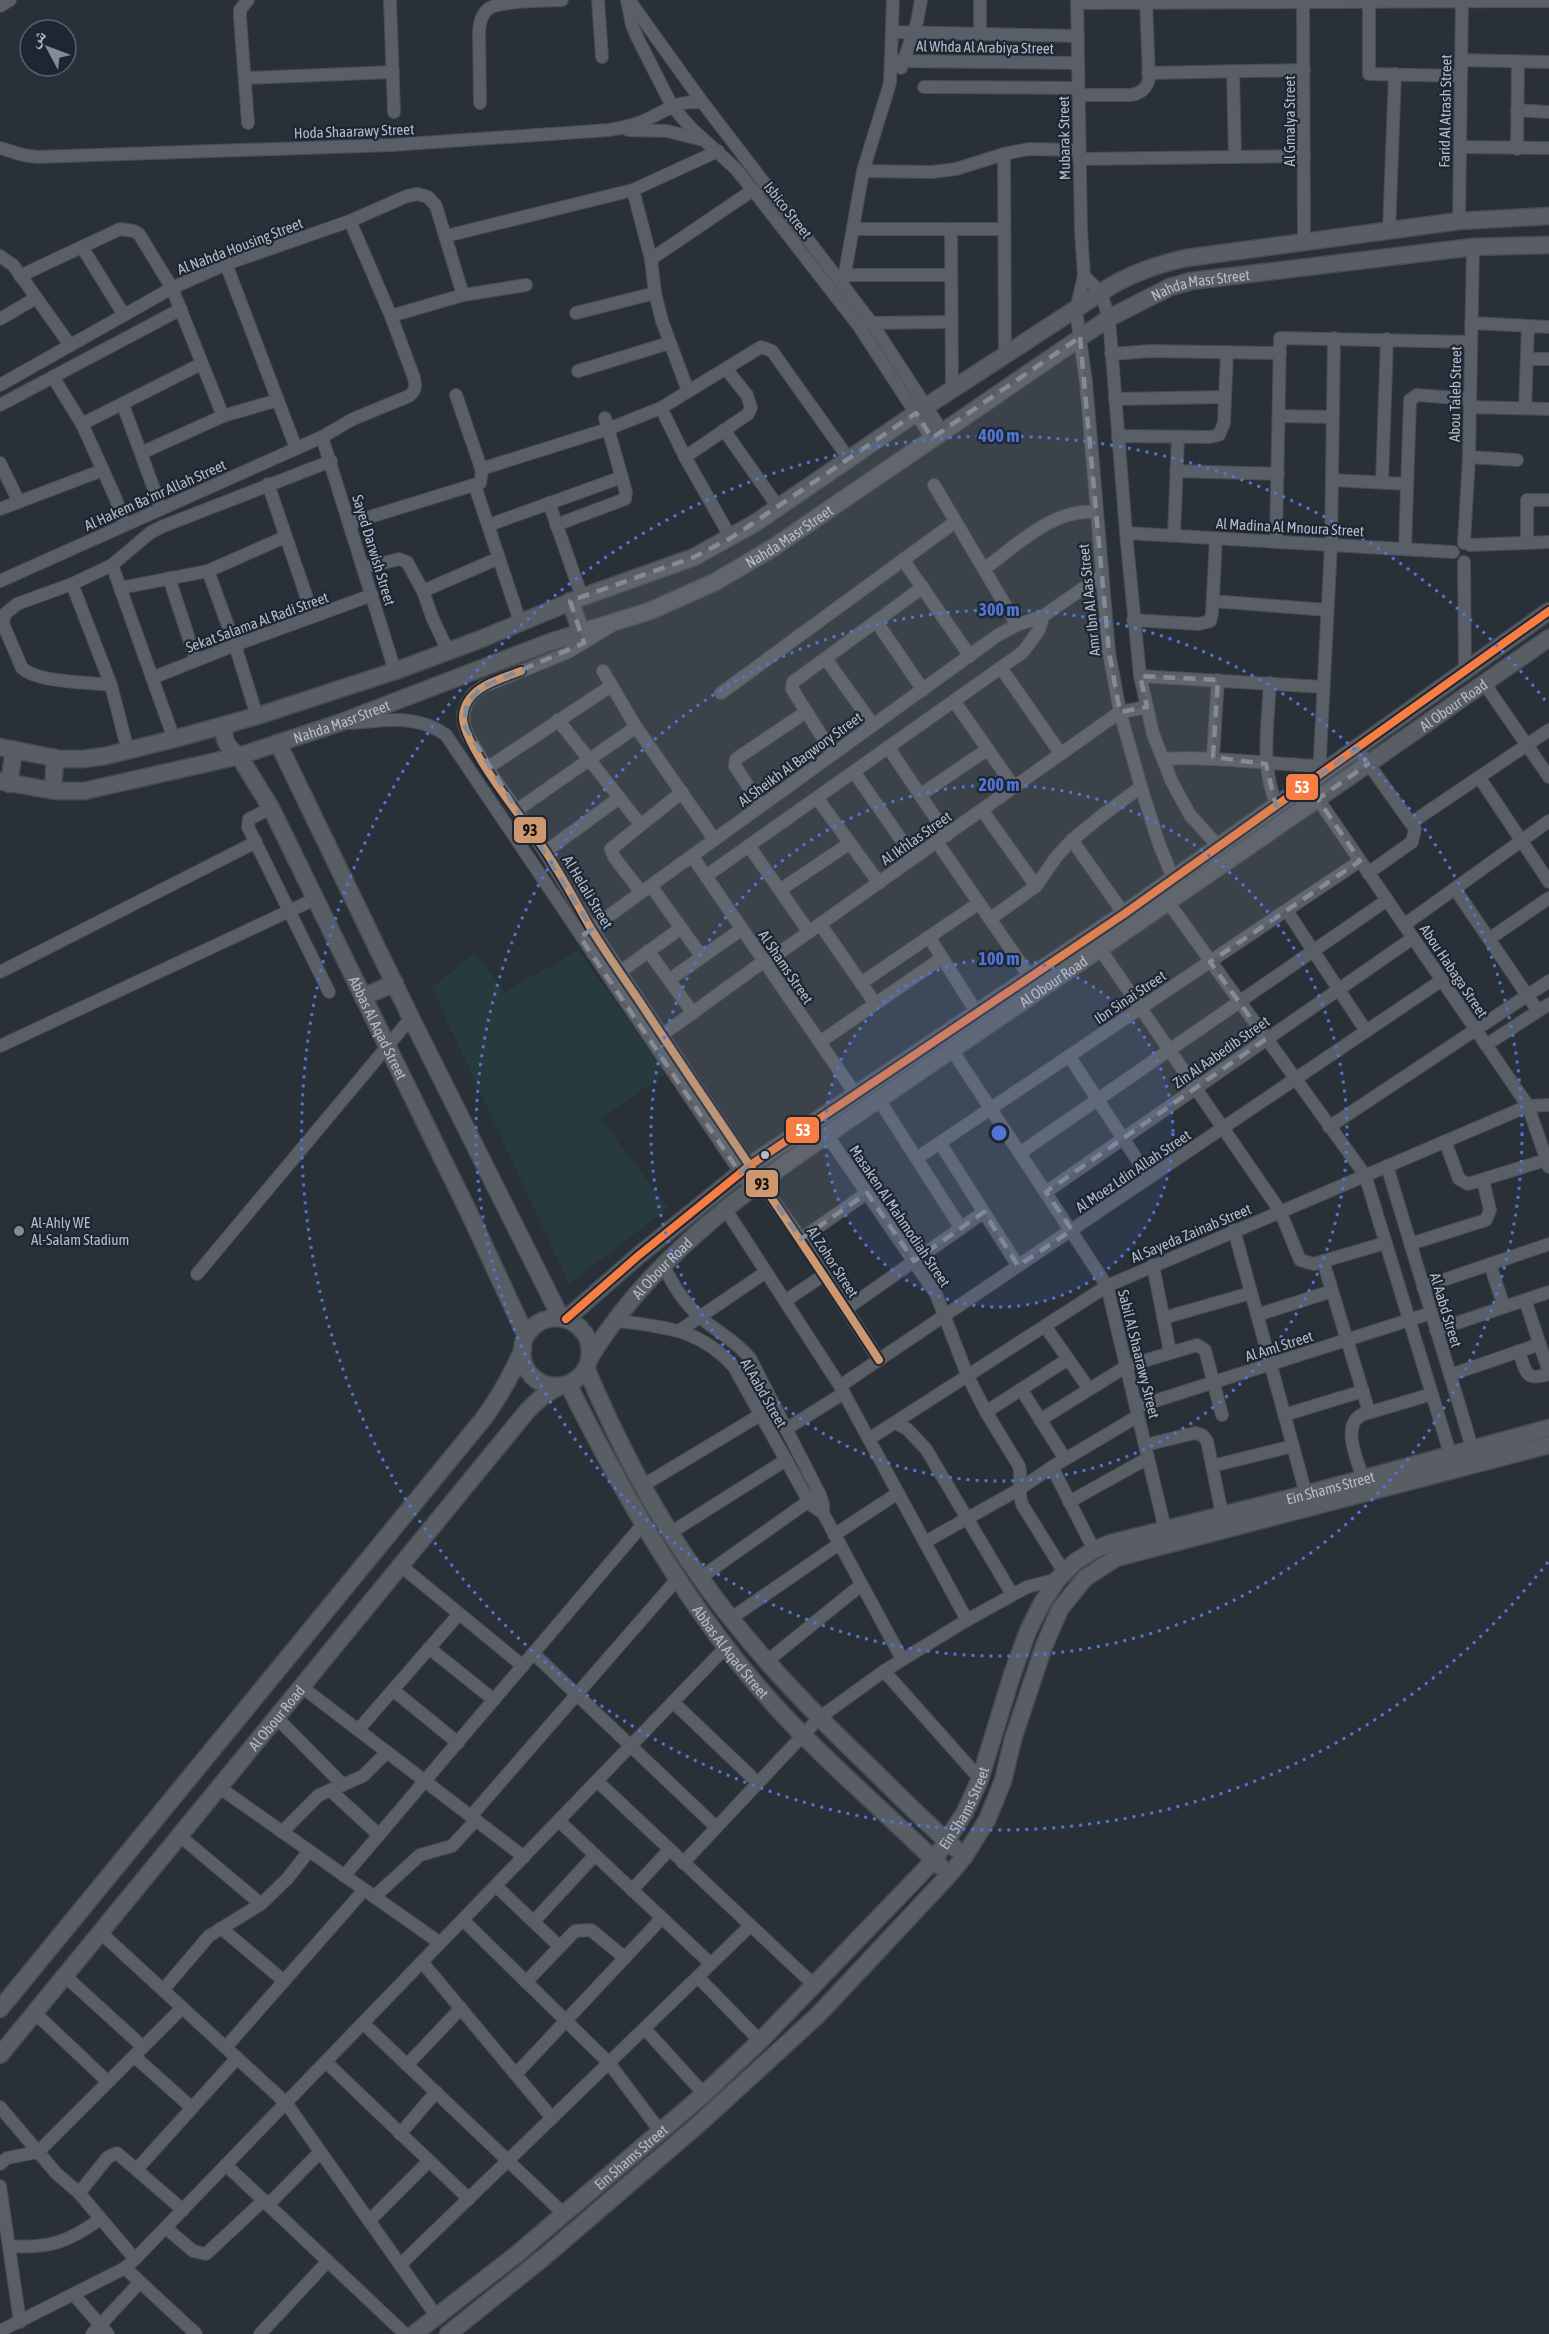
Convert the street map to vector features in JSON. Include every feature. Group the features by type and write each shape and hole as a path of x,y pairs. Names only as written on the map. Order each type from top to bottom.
{"street":[{"path":"0,6 10,0"},
{"path":"248,0 240,10 248,123"},
{"path":"390,0 394,112"},
{"path":"480,103 479,31 481,19 487,10 497,3 562,0"},
{"path":"598,0 602,57"},
{"name":"Isbico Street","path":"628,0 704,103 844,279 937,435"},
{"name":"Isbico Street","path":"628,0 635,31 672,106 753,190 921,410"},
{"path":"893,0 892,32 898,61"},
{"path":"921,0 913,34 898,61 890,83 864,171 844,279 951,275"},
{"path":"980,0 980,35"},
{"path":"1077,1 1549,1"},
{"name":"Mubarak Street","path":"1076,310 1084,276 1079,154 1077,1"},
{"path":"924,87 1139,94 1148,84 1146,1"},
{"name":"Al Gmalya Street","path":"1304,241 1306,1"},
{"path":"1369,1 1369,74 1461,76"},
{"name":"Farid Al Atrash Street","path":"1459,221 1462,1"},
{"name":"Al Whda Al Arabiya Street","path":"892,32 1078,36"},
{"path":"1461,60 1549,62"},
{"name":"Al Whda Al Arabiya Street","path":"898,61 1078,63"},
{"path":"1517,149 1518,62"},
{"path":"1148,73 1304,70"},
{"path":"1233,71 1235,157"},
{"path":"244,78 393,72"},
{"path":"1389,231 1395,74"},
{"name":"Hoda Shaarawy Street","path":"0,148 37,157 392,145 609,130 631,126 672,106 688,101 704,103"},
{"path":"1517,110 1549,112"},
{"path":"609,130 667,131 706,141"},
{"path":"1460,147 1549,148"},
{"path":"864,171 948,170 1029,149 1079,154 1304,156"},
{"path":"463,295 446,236 633,190 718,152"},
{"path":"1004,154 1005,356"},
{"path":"633,190 651,259 655,293 669,343 688,391"},
{"path":"651,259 753,190"},
{"name":"Al Nahda Housing Street","path":"0,385 172,288 226,264 350,221 407,196 418,194 428,197 435,206 446,236"},
{"name":"Nahda Masr Street","path":"7,748 55,758 82,759 128,751 225,725 395,671 576,599 694,557 731,538 952,389 1101,293 1134,274 1171,261 1459,221 1549,216"},
{"path":"350,221 391,316 463,295 526,285"},
{"path":"20,276 120,229 134,231 144,239 172,288 223,416"},
{"path":"853,229 1004,229"},
{"path":"951,229 952,389"},
{"name":"Nahda Masr Street","path":"4,782 52,790 99,789 239,756 339,723 550,642 684,597 745,566 1109,318 1170,287 1191,281 1473,247 1549,245"},
{"path":"82,247 124,315"},
{"name":"Abou Taleb Street","path":"1467,544 1473,247"},
{"path":"0,256 8,260 70,345"},
{"path":"226,264 297,448"},
{"path":"1084,276 1101,293 1109,318 1133,620 1140,676 1153,734 1184,806 1219,847"},
{"path":"576,313 655,293"},
{"path":"0,319 36,298"},
{"path":"0,405 180,309"},
{"name":"Amr Ibn Al Aas Street","path":"1076,310 1086,382 1109,652 1120,712 1141,788 1159,844 1173,878"},
{"name":"Al Hakem Ba'mr Allah Street","path":"0,580 322,437 353,419 409,396 414,392 416,386 391,316"},
{"path":"858,325 871,322 951,322"},
{"path":"1472,323 1549,327"},
{"path":"1525,408 1528,326"},
{"path":"1276,542 1280,338 1471,342"},
{"path":"1163,759 1213,757 1319,770 1331,545 1334,338"},
{"path":"1382,482 1387,339"},
{"path":"578,371 669,343"},
{"path":"481,469 607,423 661,408 757,348 765,347 772,351 849,459"},
{"path":"1112,354 1150,351 1280,353"},
{"path":"1118,436 1215,437 1219,435 1223,428 1227,352"},
{"path":"1527,359 1549,359"},
{"path":"82,424 201,364"},
{"path":"685,458 748,414 751,408 747,395 726,369"},
{"path":"53,377 82,424 125,525"},
{"path":"350,523 480,483 483,477 481,469 456,395"},
{"path":"1405,549 1409,403 1412,398 1417,395 1470,403 1549,409"},
{"path":"1115,399 1225,397"},
{"path":"141,453 223,416 278,400"},
{"path":"123,405 161,508"},
{"path":"661,408 685,458 731,538"},
{"path":"1279,416 1333,417"},
{"path":"556,525 621,501 626,493 607,423"},
{"path":"724,430 778,507"},
{"path":"1174,535 1178,436"},
{"name":"Sayed Darwish Street","path":"322,437 395,671"},
{"path":"1469,457 1517,460"},
{"path":"111,685 45,678 26,672 22,668 3,624 5,614 17,604 72,584 112,565 150,533 268,484 331,461"},
{"path":"0,464 19,502"},
{"path":"0,509 103,470"},
{"path":"1176,471 1278,474"},
{"path":"489,525 622,477"},
{"path":"1332,480 1407,484"},
{"path":"268,484 314,616"},
{"path":"934,485 1017,625"},
{"path":"475,486 520,622"},
{"path":"1527,543 1527,500 1549,500"},
{"path":"549,503 576,599 581,632"},
{"path":"984,569 1042,527 1062,516 1083,511 1096,512"},
{"path":"721,693 955,522"},
{"name":"Al Madina Al Mnoura Street","path":"1126,532 1453,552"},
{"path":"120,588 208,571 285,537"},
{"path":"1133,620 1203,624 1212,618 1216,538"},
{"path":"1467,544 1473,554 1470,560 1457,561 1453,552 1456,545 1467,544 1549,542"},
{"path":"423,591 500,558"},
{"path":"363,568 401,559 409,565 423,591 432,618 448,651"},
{"path":"903,560 970,656"},
{"path":"1464,562 1465,669"},
{"path":"112,565 174,739"},
{"path":"208,571 235,645 257,716"},
{"name":"Al Sheikh Al Baqwory Street","path":"580,937 970,656 1017,625 1043,616 1101,576"},
{"path":"168,578 196,660"},
{"path":"72,584 111,685 128,751"},
{"path":"833,754 792,689 792,684 923,587"},
{"name":"Sekat Salama Al Radi Street","path":"152,678 372,595"},
{"path":"1213,601 1328,610"},
{"name":"Al Obour Road","path":"564,1319 744,1169 1124,914 1277,805 1319,770 1357,747 1549,611"},
{"path":"542,614 550,642"},
{"path":"706,876 1023,652 1032,642 1043,616"},
{"name":"Al Helali Street","path":"622,619 598,636 568,652 482,687 467,703 464,725 487,768 546,852 744,1169"},
{"path":"876,621 923,690"},
{"name":"Al Obour Road","path":"588,1363 614,1320 637,1290 663,1264 755,1185 1549,638"},
{"path":"826,659 873,725"},
{"path":"1002,668 1061,754"},
{"path":"603,672 636,727 714,839"},
{"path":"1140,676 1323,687"},
{"path":"1213,757 1218,680"},
{"path":"1270,683 1266,764 1269,785 1277,805"},
{"path":"1484,683 1549,777"},
{"path":"487,768 611,686"},
{"path":"954,701 1014,787"},
{"name":"Al Ikhlas Street","path":"662,1035 1120,712 1147,706"},
{"path":"761,806 735,766 736,759 806,712"},
{"name":"Al Helali Street","path":"339,723 409,719 423,721 446,735 580,937 755,1185"},
{"path":"558,720 640,824"},
{"name":"Abbas Al Aqad Street","path":"225,725 223,734 225,742 231,751 239,756 271,808 471,1217 524,1343"},
{"path":"517,810 636,727"},
{"path":"1412,822 1549,730"},
{"path":"278,743 411,1018 564,1319"},
{"path":"888,747 920,795 980,903 1030,977"},
{"path":"1357,747 1415,829 1412,842 1368,873"},
{"path":"4,782 7,748"},
{"path":"920,795 988,749"},
{"path":"52,790 55,758"},
{"path":"854,772 914,858"},
{"path":"1479,777 1549,882"},
{"path":"990,919 1036,886 1057,856 1072,840 1141,788"},
{"path":"682,792 611,849 614,857 681,928 702,957"},
{"path":"546,852 619,798"},
{"path":"817,798 879,883"},
{"name":"Abou Habaga Street","path":"1318,799 1528,1106 1548,1162"},
{"path":"271,808 247,822 329,992"},
{"path":"982,810 1036,886"},
{"path":"1404,925 1549,821"},
{"path":"1072,840 1124,914"},
{"path":"0,972 256,842"},
{"path":"780,890 850,843"},
{"path":"749,846 809,932"},
{"name":"Al Shams Street","path":"692,856 856,1095"},
{"name":"Ibn Sinai Street","path":"917,1158 1360,861"},
{"path":"1455,889 1527,995 1544,1007 1486,1045"},
{"path":"1489,939 1549,898"},
{"path":"0,1046 315,899"},
{"path":"1020,1153 1387,900"},
{"path":"1168,902 1365,1175 1453,1462"},
{"path":"861,983 980,903"},
{"path":"1287,911 1366,1031"},
{"path":"820,924 875,1003"},
{"path":"620,972 681,928"},
{"path":"669,980 742,929"},
{"path":"929,937 977,1013"},
{"name":"Zin Al Aabedib Street","path":"1046,1192 1413,938"},
{"path":"1100,949 1280,1211 1300,1260 1309,1264 1323,1262 1385,1243"},
{"path":"648,951 693,1012"},
{"path":"819,1042 942,958"},
{"name":"Al Moez Ldin Allah Street","path":"786,1429 842,1390 879,1360 1442,980"},
{"path":"1329,1127 1549,981"},
{"path":"363,997 395,983"},
{"path":"197,1274 411,1018"},
{"name":"Sabil Al Shaarawy Street","path":"952,1050 1107,1286 1165,1529"},
{"path":"1069,1056 1149,1178"},
{"path":"879,1100 961,1228"},
{"name":"Al Sayeda Zainab Street","path":"869,1439 1107,1286 1153,1264 1528,1106 1549,1105"},
{"name":"Masaken Al Mahmodiah Street","path":"827,1135 936,1294 968,1377 1019,1466 1021,1473 1018,1490 1023,1506 1061,1576"},
{"path":"1445,1141 1459,1179 1468,1184 1548,1162"},
{"path":"940,1143 1018,1266"},
{"name":"Al Aabd Street","path":"1387,1166 1474,1457"},
{"path":"1410,1244 1486,1220 1490,1210 1483,1180"},
{"name":"Al Zohor Street","path":"755,1185 801,1239 879,1360"},
{"path":"801,1239 867,1192"},
{"path":"726,1210 842,1390 967,1620"},
{"path":"846,1309 984,1212"},
{"path":"1234,1230 1306,1494"},
{"path":"1423,1287 1549,1244"},
{"path":"1323,1262 1369,1412"},
{"name":"Al Aabd Street","path":"663,1264 684,1301 699,1317 734,1340 750,1358 786,1429 814,1498"},
{"path":"1153,1264 1170,1352"},
{"path":"1490,1264 1504,1307"},
{"path":"679,1331 766,1272"},
{"path":"785,1301 824,1275"},
{"path":"1257,1315 1332,1291"},
{"path":"1436,1330 1549,1292"},
{"path":"1163,1317 1251,1293"},
{"path":"1520,1351 1530,1377 1536,1378 1549,1373 1525,1300"},
{"name":"Al Aml Street","path":"925,1542 1018,1490 1137,1412 1214,1382 1431,1313"},
{"path":"551,1318 564,1319 575,1324 588,1339 588,1363 578,1377 564,1385 548,1385 537,1380 528,1371 523,1361 524,1343 532,1328 541,1322 551,1318"},
{"name":"Al Aabd Street","path":"614,1320 690,1333 702,1339 734,1367 786,1460 814,1498 902,1659"},
{"path":"1045,1326 1089,1389"},
{"name":"Al Obour Road","path":"0,2009 484,1418 500,1397 513,1374 524,1343"},
{"path":"1450,1375 1540,1344"},
{"path":"1041,1420 1126,1366 1193,1345 1203,1347 1222,1414"},
{"path":"986,1412 1068,1359"},
{"name":"Abbas Al Aqad Street","path":"588,1363 613,1430 642,1486 670,1533 730,1619 766,1662 819,1718 964,1857"},
{"name":"Al Obour Road","path":"0,2055 528,1410 544,1395 564,1385"},
{"name":"Abbas Al Aqad Street","path":"564,1385 616,1478 678,1578 727,1646 770,1700 803,1735 949,1875"},
{"path":"1022,1389 1065,1460"},
{"path":"1284,1414 1363,1391"},
{"path":"1363,1479 1351,1426 1356,1417 1432,1394"},
{"path":"642,1486 760,1415"},
{"path":"895,1424 907,1429 922,1443 1012,1594"},
{"name":"Ein Shams Street","path":"1474,1457 1549,1428"},
{"path":"1145,1445 1199,1434 1207,1441 1222,1514"},
{"name":"Ein Shams Street","path":"448,2334 543,2258 818,2015 949,1875 964,1857 987,1820 1003,1781 1034,1677 1060,1609 1085,1578 1116,1557 1453,1462 1549,1445"},
{"path":"1212,1466 1293,1446"},
{"path":"1069,1502 1148,1458"},
{"path":"670,1533 786,1460"},
{"name":"Ein Shams Street","path":"414,2334 564,2214 704,2094 760,2041 934,1860 965,1812 980,1779 1028,1631 1042,1603 1061,1576 1094,1550 1165,1529 1363,1479 1453,1462"},
{"path":"1052,1467 1094,1550"},
{"path":"730,1619 898,1493"},
{"path":"700,1578 814,1498"},
{"path":"344,1876 644,1523"},
{"path":"401,1566 522,1666"},
{"path":"682,1863 819,1718 902,1659 967,1620 1012,1594 1061,1576"},
{"path":"226,2047 284,1981 369,1893 420,1855 452,1846 577,1694 678,1578"},
{"path":"766,1662 861,1585"},
{"path":"358,1730 459,1614"},
{"path":"0,2331 125,2268 135,2259 727,1646"},
{"path":"429,1648 494,1700"},
{"path":"533,1653 716,1827"},
{"path":"884,1671 980,1779"},
{"path":"302,1687 524,1857"},
{"path":"393,1690 458,1743"},
{"path":"673,1702 758,1783"},
{"path":"277,1718 343,1785"},
{"path":"282,1832 311,1802 330,1790 363,1776 387,1752"},
{"path":"597,1781 814,1986"},
{"path":"220,1788 440,1943"},
{"path":"330,1790 379,1835"},
{"path":"559,1821 711,1964"},
{"path":"180,1836 261,1904"},
{"path":"632,1890 669,1850"},
{"path":"163,1990 210,1936 261,1904 287,1879 309,1851"},
{"path":"534,1921 596,1855"},
{"path":"496,1886 559,1946"},
{"path":"516,2074 662,1918"},
{"path":"462,1920 609,2063 660,2131"},
{"path":"400,2265 750,1926"},
{"path":"221,1928 284,1981"},
{"path":"526,1982 575,1931 591,1930 625,1958"},
{"path":"100,1933 286,2103 437,2317"},
{"path":"422,1962 552,2118"},
{"path":"65,1976 192,2108"},
{"path":"698,1977 760,2041"},
{"path":"0,2164 7,2158 38,2152 182,2008"},
{"path":"407,2065 461,2008"},
{"path":"35,2013 108,2082"},
{"path":"363,2023 564,2214"},
{"path":"645,2028 704,2094"},
{"path":"137,2169 237,2058"},
{"path":"326,2062 469,2199"},
{"path":"400,2134 436,2092"},
{"path":"0,2107 61,2179 79,2193 135,2259"},
{"path":"166,2228 193,2252 206,2254 266,2203 320,2152"},
{"path":"79,2193 111,2155 120,2155 183,2210"},
{"path":"369,2221 429,2161"},
{"path":"226,2165 405,2334"},
{"path":"0,2186 20,2322"},
{"path":"9,2246 33,2248 57,2244 80,2234 99,2219"},
{"path":"260,2334 328,2261"},
{"path":"125,2268 196,2334"},
{"path":"74,2295 100,2331 140,2282"}],"highlighted area":[{"path":"1080,337 1109,652 1120,712 1147,707 1140,676 1218,680 1213,757 1266,764 1276,806 1357,748 1368,764 1318,799 1360,861 1210,962 1266,1039 1046,1192 1072,1230 1018,1266 984,1212 914,1261 867,1193 801,1239 749,1166 740,1173 580,937 592,929 464,725 467,703 482,687 584,643 570,601 694,557 731,538 916,413 932,438"}],"green space":[{"path":"578,950 666,1073 601,1119 668,1208 569,1284 432,988 475,953 505,992"}],"transit line":[{"name":"53","path":"566,1319 638,1256 749,1166 1124,914 1549,611"},
{"name":"93","path":"521,671 485,685 471,697 463,715 465,728 472,744 496,783 550,858 608,956 879,1360"}],"place":[{"name":"Al-Ahly WE Al-Salam Stadium","path":"19,1231"}]}
